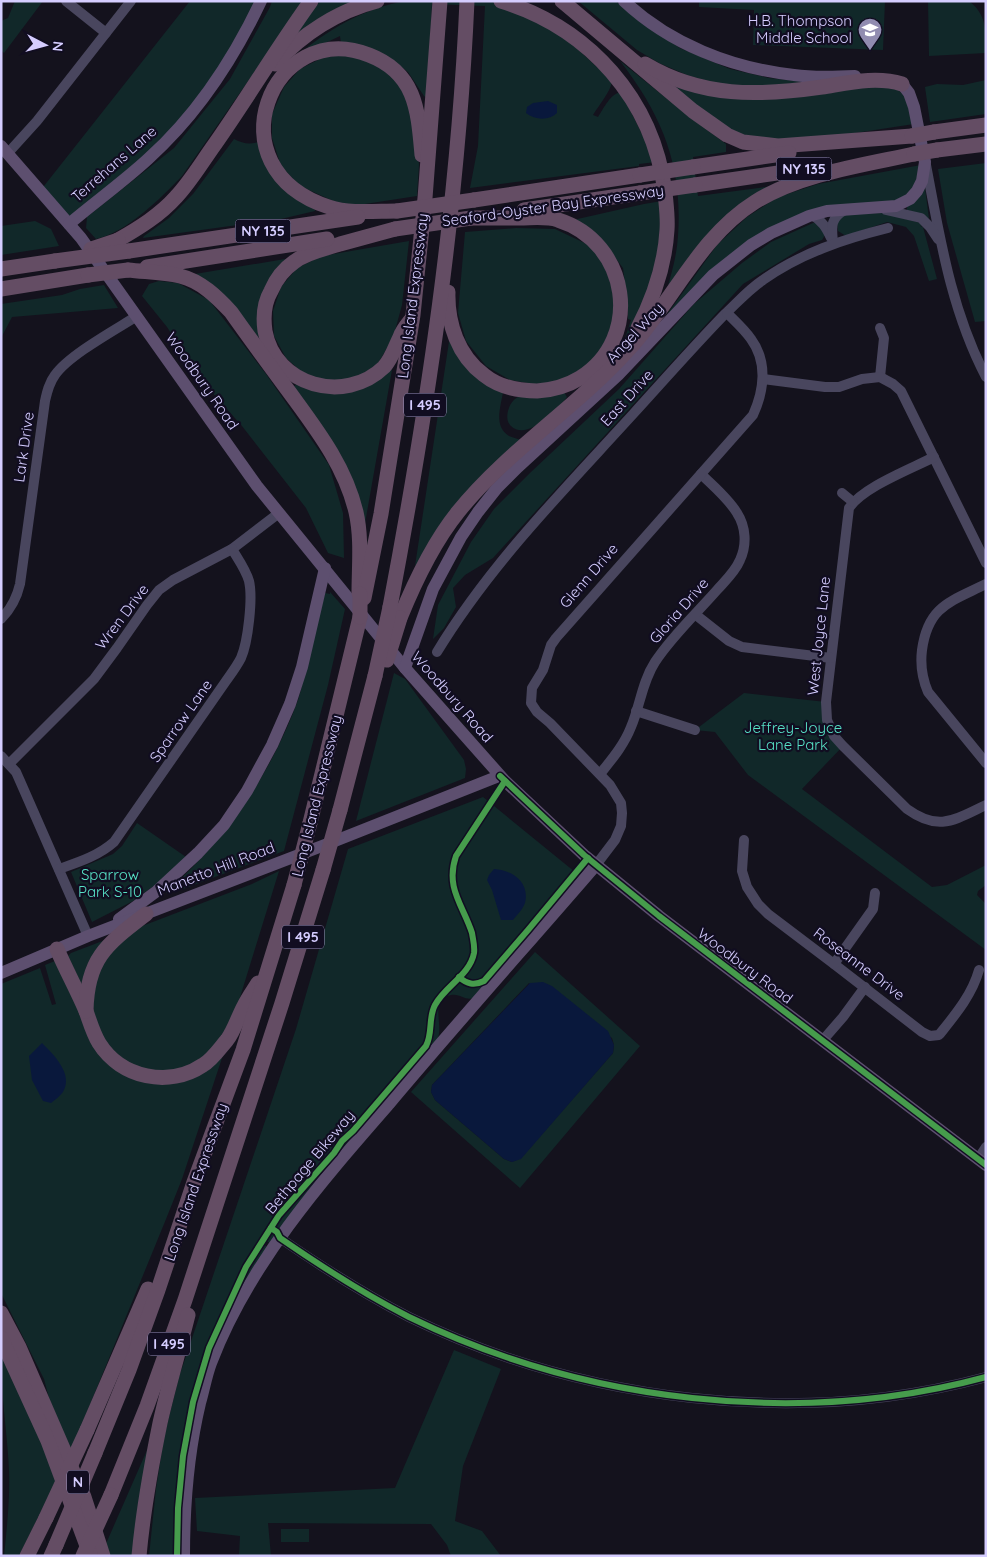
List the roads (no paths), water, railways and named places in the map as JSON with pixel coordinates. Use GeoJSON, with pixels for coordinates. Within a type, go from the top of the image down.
{"type":"FeatureCollection","features":[{"type":"Feature","properties":{"kind":"highway"},"geometry":{"type":"LineString","coordinates":[[245,102],[284,38],[311,1]]}},
{"type":"Feature","properties":{"kind":"highway"},"geometry":{"type":"LineString","coordinates":[[1,268],[52,259],[85,250],[118,240],[140,228],[161,212],[176,197],[245,102],[277,62],[302,39],[321,25],[346,12],[377,1]]}},
{"type":"Feature","properties":{"kind":"highway","name":"Long Island Expressway"},"geometry":{"type":"LineString","coordinates":[[53,1550],[96,1453],[129,1370],[194,1182],[243,1050],[271,963],[310,823],[353,650],[368,579],[384,496],[413,315],[425,198],[440,1]]}},
{"type":"Feature","properties":{"kind":"highway","name":"Long Island Expressway"},"geometry":{"type":"LineString","coordinates":[[83,1556],[147,1406],[185,1300],[285,995],[323,870],[375,683],[406,518],[433,352],[458,134],[467,1]]}},
{"type":"Feature","properties":{"kind":"highway"},"geometry":{"type":"LineString","coordinates":[[501,1],[541,17],[566,31],[588,48],[608,67],[627,90],[642,117],[655,147],[662,174],[666,203],[667,229],[663,258],[657,285],[647,311],[624,351],[607,371]]}},
{"type":"Feature","properties":{"kind":"highway"},"geometry":{"type":"LineString","coordinates":[[562,1],[693,111],[727,135],[743,142],[778,146],[912,136]]}},
{"type":"Feature","properties":{"kind":"highway"},"geometry":{"type":"LineString","coordinates":[[577,14],[653,68],[691,84],[714,90],[761,94],[785,93],[859,82],[889,80],[902,84]]}},
{"type":"Feature","properties":{"kind":"highway"},"geometry":{"type":"LineString","coordinates":[[397,211],[345,210],[330,207],[303,196],[279,176],[269,158],[262,135],[264,114],[270,93],[281,76],[298,62],[316,52],[344,49],[360,51],[380,59],[397,72],[410,90],[418,110],[425,198]]}},
{"type":"Feature","properties":{"kind":"highway","name":"Seaford-Oyster Bay Expressway"},"geometry":{"type":"LineString","coordinates":[[52,259],[129,251],[986,125]]}},
{"type":"Feature","properties":{"kind":"highway","name":"Seaford-Oyster Bay Expressway"},"geometry":{"type":"LineString","coordinates":[[1,288],[695,185],[920,158],[937,150],[986,144]]}},
{"type":"Feature","properties":{"kind":"highway"},"geometry":{"type":"LineString","coordinates":[[375,683],[414,585],[458,512],[479,488],[628,350],[649,326],[705,248],[722,229],[754,202],[786,186],[809,178],[920,158]]}},
{"type":"Feature","properties":{"kind":"highway"},"geometry":{"type":"LineString","coordinates":[[451,201],[448,305],[452,329],[461,350],[474,368],[490,380],[507,387],[525,391],[548,390],[570,384],[590,372],[606,354],[618,331],[622,308],[620,286],[611,263],[597,242],[578,227],[556,219],[471,218]]}},
{"type":"Feature","properties":{"kind":"highway"},"geometry":{"type":"LineString","coordinates":[[395,229],[312,252],[294,261],[277,278],[266,299],[263,320],[267,342],[277,360],[293,375],[312,384],[345,386],[367,379],[385,366],[413,315]]}},
{"type":"Feature","properties":{"kind":"highway"},"geometry":{"type":"LineString","coordinates":[[128,270],[180,276],[199,284],[216,296],[231,312],[320,434],[334,456],[348,485],[356,513],[360,616]]}},
{"type":"Feature","properties":{"kind":"highway"},"geometry":{"type":"LineString","coordinates":[[86,1012],[89,978],[95,964],[114,938],[146,914]]}},
{"type":"Feature","properties":{"kind":"highway"},"geometry":{"type":"LineString","coordinates":[[56,949],[86,1012],[90,1026],[100,1044],[120,1064],[148,1076],[164,1079],[180,1076],[204,1065],[228,1038],[244,1006],[271,963]]}},
{"type":"Feature","properties":{"kind":"highway"},"geometry":{"type":"LineString","coordinates":[[27,1556],[87,1430],[194,1182]]}},
{"type":"Feature","properties":{"kind":"highway"},"geometry":{"type":"LineString","coordinates":[[139,1556],[147,1492],[161,1421],[220,1191]]}},
{"type":"Feature","properties":{"kind":"highway","name":"N"},"geometry":{"type":"LineString","coordinates":[[1,1313],[19,1347],[84,1497],[103,1556]]}},
{"type":"Feature","properties":{"kind":"highway","name":"N"},"geometry":{"type":"LineString","coordinates":[[1,1338],[48,1441],[91,1556]]}},
{"type":"Feature","properties":{"kind":"main road","name":"Terrehans Lane"},"geometry":{"type":"LineString","coordinates":[[68,224],[148,159],[180,127],[216,82],[238,46],[261,1]]}},
{"type":"Feature","properties":{"kind":"main road"},"geometry":{"type":"LineString","coordinates":[[624,1],[649,22],[672,37],[707,54],[740,66],[796,76],[872,76],[890,78],[902,84]]}},
{"type":"Feature","properties":{"kind":"main road","name":"Angel Way"},"geometry":{"type":"LineString","coordinates":[[405,668],[432,589],[446,562],[478,512],[497,488],[618,375],[713,275],[764,237],[789,224],[827,211],[896,206],[910,199],[917,191],[922,181],[914,107],[909,93],[902,84]]}},
{"type":"Feature","properties":{"kind":"main road","name":"Woodbury Road"},"geometry":{"type":"LineString","coordinates":[[4,149],[80,238],[257,486],[405,668],[499,776],[596,865],[659,916],[982,1162]]}},
{"type":"Feature","properties":{"kind":"main road"},"geometry":{"type":"LineString","coordinates":[[106,929],[157,891],[198,854],[224,825],[248,791],[272,745],[290,704],[302,667],[325,568]]}},
{"type":"Feature","properties":{"kind":"main road","name":"Manetto Hill Road"},"geometry":{"type":"LineString","coordinates":[[1,973],[88,936],[499,776]]}},
{"type":"Feature","properties":{"kind":"main road"},"geometry":{"type":"LineString","coordinates":[[184,1556],[188,1467],[195,1427],[209,1372],[229,1322],[245,1290],[307,1201],[337,1164],[437,1046],[596,865]]}},
{"type":"Feature","properties":{"kind":"street"},"geometry":{"type":"LineString","coordinates":[[66,1],[106,33]]}},
{"type":"Feature","properties":{"kind":"street"},"geometry":{"type":"LineString","coordinates":[[4,149],[37,121],[131,1]]}},
{"type":"Feature","properties":{"kind":"street"},"geometry":{"type":"LineString","coordinates":[[920,158],[958,314],[986,377]]}},
{"type":"Feature","properties":{"kind":"street"},"geometry":{"type":"LineString","coordinates":[[864,208],[895,211],[921,218],[930,227],[941,244]]}},
{"type":"Feature","properties":{"kind":"street"},"geometry":{"type":"LineString","coordinates":[[833,244],[833,222],[836,215],[847,209]]}},
{"type":"Feature","properties":{"kind":"street"},"geometry":{"type":"LineString","coordinates":[[812,215],[825,226],[833,244]]}},
{"type":"Feature","properties":{"kind":"street","name":"East Drive"},"geometry":{"type":"LineString","coordinates":[[437,652],[456,620],[508,554],[697,342],[742,296],[763,280],[796,260],[833,244],[888,228]]}},
{"type":"Feature","properties":{"kind":"street","name":"Glenn Drive"},"geometry":{"type":"LineString","coordinates":[[596,865],[615,840],[621,826],[621,803],[600,774],[530,703],[532,688],[543,670],[551,645],[556,638],[752,415],[762,386],[763,371],[761,359],[751,339],[726,313]]}},
{"type":"Feature","properties":{"kind":"street","name":"Lark Drive"},"geometry":{"type":"LineString","coordinates":[[1,619],[16,598],[20,584],[45,401],[49,386],[55,375],[69,361],[136,316]]}},
{"type":"Feature","properties":{"kind":"street"},"geometry":{"type":"LineString","coordinates":[[880,328],[884,338],[880,377]]}},
{"type":"Feature","properties":{"kind":"street"},"geometry":{"type":"LineString","coordinates":[[763,379],[839,387],[862,379],[880,377],[893,384],[901,391],[986,563]]}},
{"type":"Feature","properties":{"kind":"street"},"geometry":{"type":"LineString","coordinates":[[842,493],[853,502],[878,485],[934,457]]}},
{"type":"Feature","properties":{"kind":"street","name":"Gloria Drive"},"geometry":{"type":"LineString","coordinates":[[600,774],[616,755],[632,726],[646,680],[654,663],[736,569],[743,552],[745,541],[744,528],[738,514],[728,500],[701,474]]}},
{"type":"Feature","properties":{"kind":"street","name":"West Joyce Lane"},"geometry":{"type":"LineString","coordinates":[[853,502],[849,508],[846,527],[831,658],[826,712],[831,730],[843,746],[907,810],[918,817],[928,821],[942,822],[959,818],[986,804]]}},
{"type":"Feature","properties":{"kind":"street","name":"Wren Drive"},"geometry":{"type":"LineString","coordinates":[[9,764],[94,679],[159,590],[173,580],[232,549],[280,513]]}},
{"type":"Feature","properties":{"kind":"street","name":"Sparrow Lane"},"geometry":{"type":"LineString","coordinates":[[59,869],[88,859],[105,850],[114,842],[241,658],[248,620],[249,580],[232,549]]}},
{"type":"Feature","properties":{"kind":"street"},"geometry":{"type":"LineString","coordinates":[[986,584],[951,601],[935,614],[924,636],[921,660],[923,681],[928,692],[986,763]]}},
{"type":"Feature","properties":{"kind":"street"},"geometry":{"type":"LineString","coordinates":[[696,614],[729,641],[742,648],[831,658]]}},
{"type":"Feature","properties":{"kind":"street"},"geometry":{"type":"LineString","coordinates":[[636,711],[695,730]]}},
{"type":"Feature","properties":{"kind":"street"},"geometry":{"type":"LineString","coordinates":[[1,756],[9,764],[20,781],[88,936]]}},
{"type":"Feature","properties":{"kind":"street","name":"Roseanne Drive"},"geometry":{"type":"LineString","coordinates":[[744,840],[742,870],[746,887],[768,914],[922,1032],[930,1036],[939,1035],[968,997],[976,982],[979,970]]}},
{"type":"Feature","properties":{"kind":"street"},"geometry":{"type":"LineString","coordinates":[[834,964],[873,909],[876,892]]}},
{"type":"Feature","properties":{"kind":"street"},"geometry":{"type":"LineString","coordinates":[[823,1040],[865,987]]}},
{"type":"Feature","properties":{"kind":"street"},"geometry":{"type":"LineString","coordinates":[[982,1162],[986,1148]]}},
{"type":"Feature","properties":{"kind":"street"},"geometry":{"type":"LineString","coordinates":[[280,1238],[334,1275],[427,1325],[509,1358],[616,1386],[667,1395],[718,1400],[804,1402],[900,1394],[986,1377]]}},
{"type":"Feature","properties":{"kind":"water"},"geometry":{"type":"Polygon","coordinates":[[[548,101],[557,105],[557,113],[554,116],[542,119],[526,113],[527,107],[533,103],[548,101]]]}},
{"type":"Feature","properties":{"kind":"water"},"geometry":{"type":"Polygon","coordinates":[[[494,869],[513,875],[525,889],[525,903],[513,920],[501,920],[487,880],[494,869]]]}},
{"type":"Feature","properties":{"kind":"water"},"geometry":{"type":"Polygon","coordinates":[[[543,982],[552,986],[608,1031],[614,1045],[613,1053],[521,1159],[512,1162],[504,1159],[435,1100],[431,1092],[432,1085],[530,983],[543,982]]]}},
{"type":"Feature","properties":{"kind":"water"},"geometry":{"type":"Polygon","coordinates":[[[42,1043],[61,1065],[66,1078],[63,1092],[51,1103],[43,1101],[32,1080],[29,1056],[42,1043]]]}},
{"type":"Feature","properties":{"kind":"place","name":"H.B. Thompson Middle School"},"geometry":{"type":"Point","coordinates":[870,51]}},
{"type":"Feature","properties":{"kind":"park label","name":"Jeffrey-Joyce Lane Park"},"geometry":{"type":"Point","coordinates":[793,736]}},
{"type":"Feature","properties":{"kind":"park label","name":"Sparrow Park S-10"},"geometry":{"type":"Point","coordinates":[110,884]}}]}
